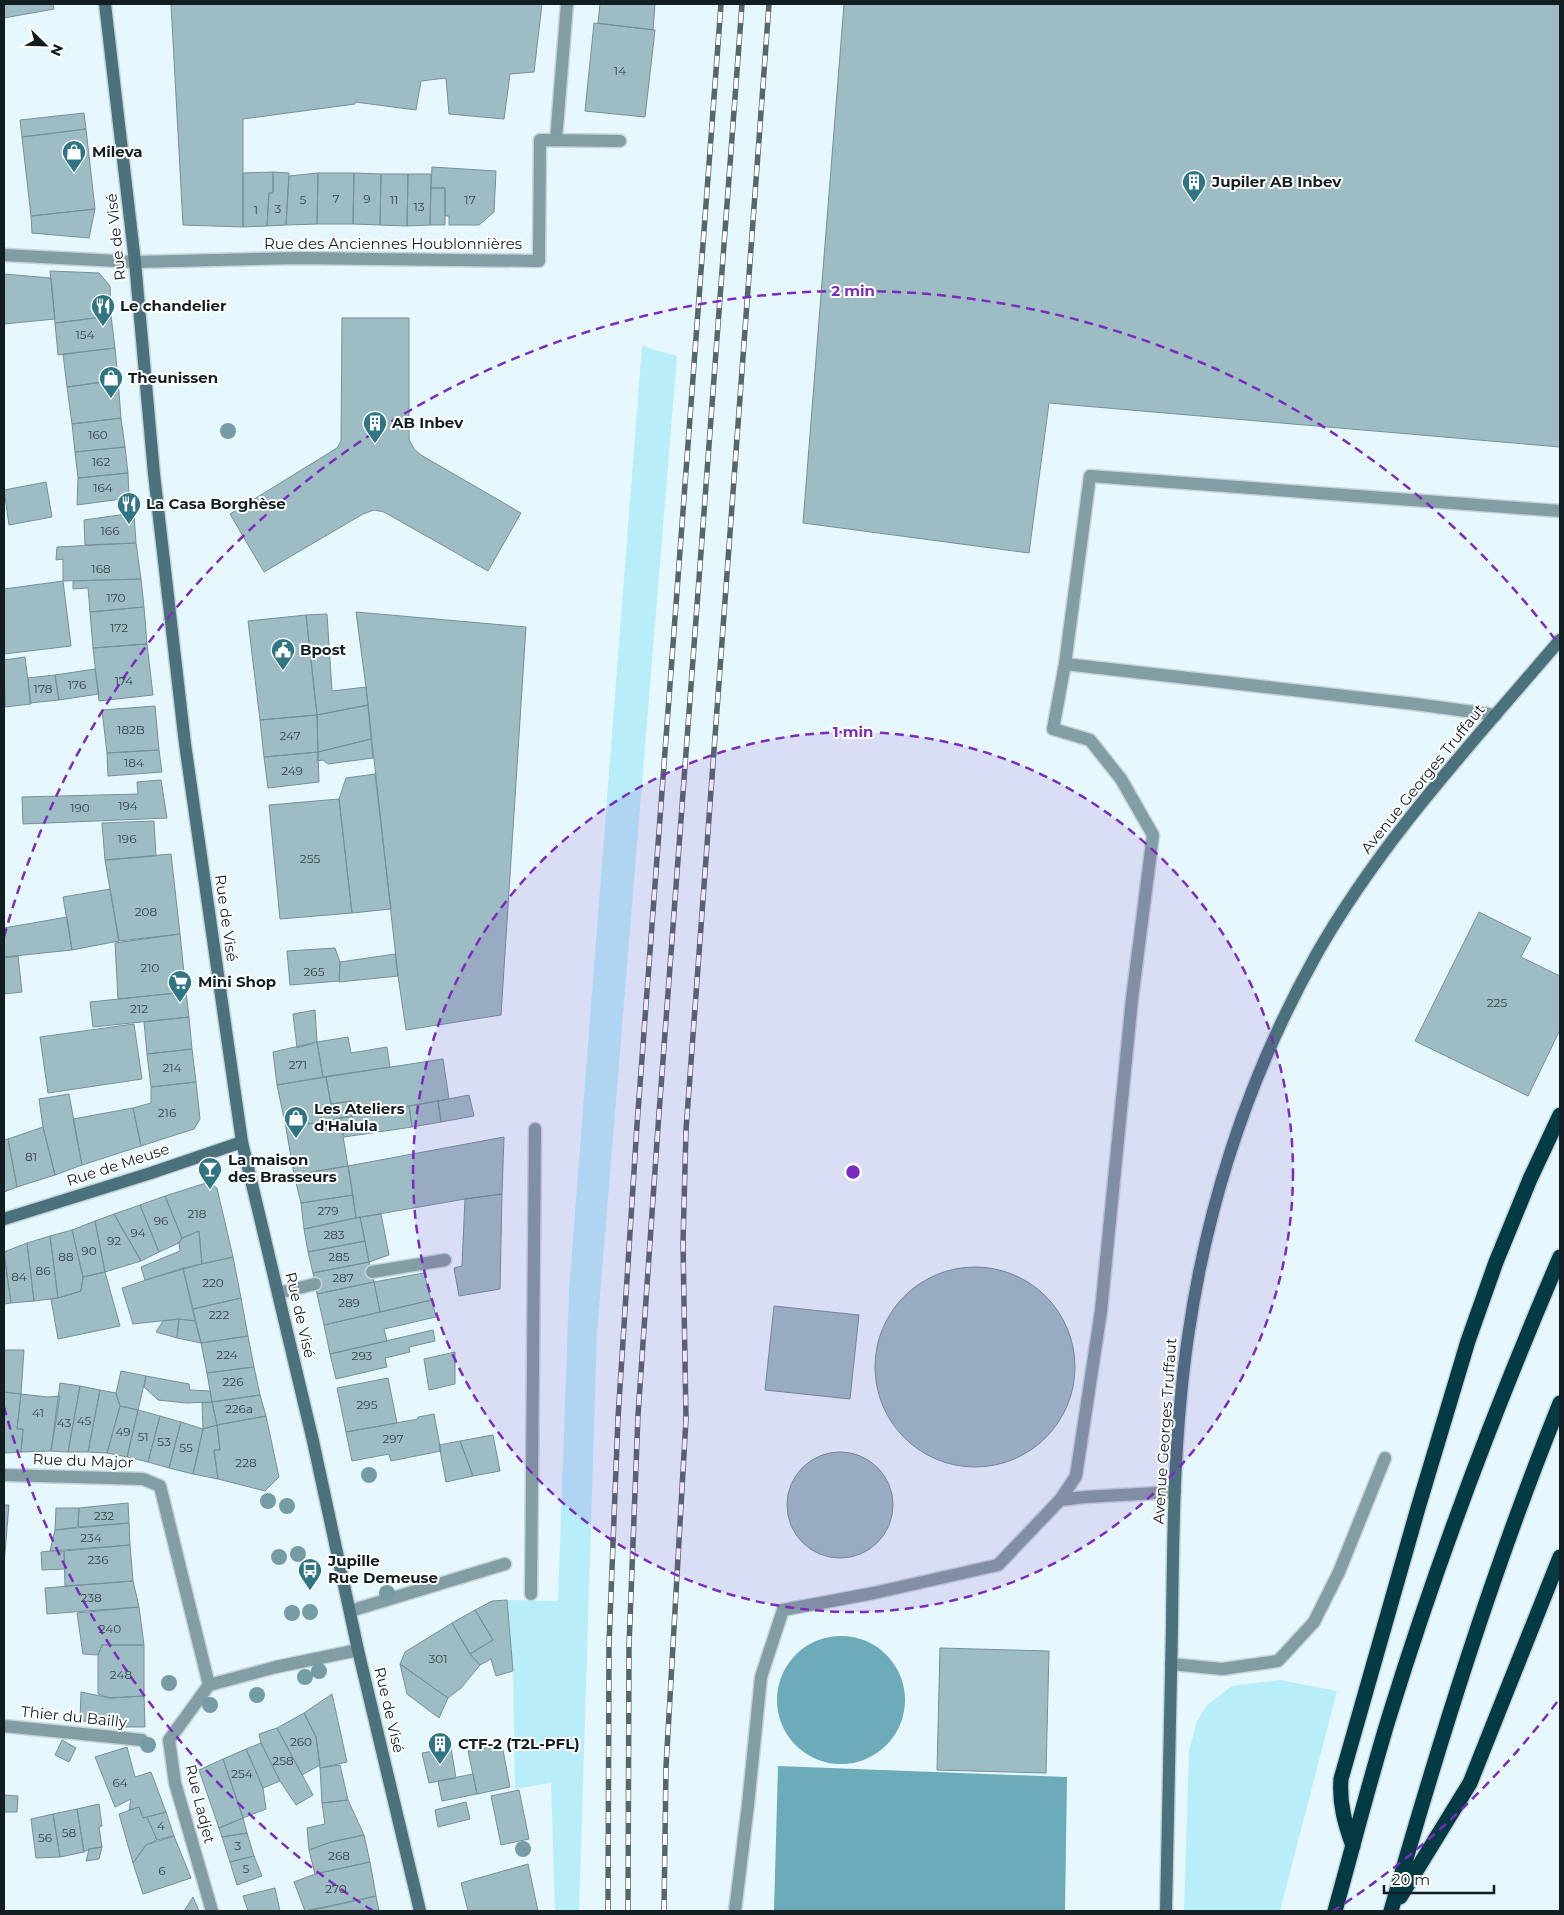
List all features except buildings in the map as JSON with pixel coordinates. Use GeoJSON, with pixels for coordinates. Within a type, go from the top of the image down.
{"type":"FeatureCollection","features":[{"type":"Feature","properties":{"kind":"highway"},"geometry":{"type":"LineString","coordinates":[[1353,1846],[1344,1821],[1340,1795],[1341,1779],[1468,1341],[1496,1262],[1530,1179],[1560,1115]]}},
{"type":"Feature","properties":{"kind":"highway"},"geometry":{"type":"LineString","coordinates":[[1335,1911],[1390,1714],[1437,1574],[1478,1459],[1524,1340],[1560,1257]]}},
{"type":"Feature","properties":{"kind":"highway"},"geometry":{"type":"LineString","coordinates":[[1391,1911],[1436,1753],[1488,1596],[1530,1477],[1560,1404]]}},
{"type":"Feature","properties":{"kind":"highway"},"geometry":{"type":"LineString","coordinates":[[1391,1911],[1470,1784],[1560,1557]]}},
{"type":"Feature","properties":{"kind":"main road","name":"Rue de Visé"},"geometry":{"type":"LineString","coordinates":[[105,4],[135,262],[154,474],[185,744],[242,1142],[313,1441],[358,1650],[420,1911]]}},
{"type":"Feature","properties":{"kind":"main road","name":"Avenue Georges Truffaut"},"geometry":{"type":"LineString","coordinates":[[1166,1911],[1175,1492],[1180,1416],[1188,1337],[1202,1260],[1214,1207],[1236,1133],[1286,1015],[1315,958],[1344,910],[1405,822],[1560,640]]}},
{"type":"Feature","properties":{"kind":"main road","name":"Rue de Meuse"},"geometry":{"type":"LineString","coordinates":[[4,1219],[151,1174],[242,1142]]}},
{"type":"Feature","properties":{"kind":"street"},"geometry":{"type":"LineString","coordinates":[[556,140],[567,4]]}},
{"type":"Feature","properties":{"kind":"street","name":"Rue des Anciennes Houblonnières"},"geometry":{"type":"LineString","coordinates":[[135,262],[299,258],[539,261],[540,140],[620,140]]}},
{"type":"Feature","properties":{"kind":"street"},"geometry":{"type":"LineString","coordinates":[[4,255],[135,262]]}},
{"type":"Feature","properties":{"kind":"street"},"geometry":{"type":"LineString","coordinates":[[735,1911],[748,1805],[760,1677],[783,1610],[874,1593],[998,1565],[1060,1500],[1076,1476],[1101,1311],[1132,999],[1153,835],[1121,779],[1090,740],[1053,728],[1065,664],[1090,476],[1560,511]]}},
{"type":"Feature","properties":{"kind":"street"},"geometry":{"type":"LineString","coordinates":[[1065,664],[1415,704],[1496,716]]}},
{"type":"Feature","properties":{"kind":"street"},"geometry":{"type":"LineString","coordinates":[[531,1594],[535,1129]]}},
{"type":"Feature","properties":{"kind":"street"},"geometry":{"type":"LineString","coordinates":[[372,1272],[445,1260]]}},
{"type":"Feature","properties":{"kind":"street"},"geometry":{"type":"LineString","coordinates":[[278,1293],[315,1284]]}},
{"type":"Feature","properties":{"kind":"street"},"geometry":{"type":"LineString","coordinates":[[1171,1664],[1222,1670],[1278,1661],[1314,1622],[1339,1572],[1385,1458]]}},
{"type":"Feature","properties":{"kind":"street","name":"Rue du Major"},"geometry":{"type":"LineString","coordinates":[[4,1475],[143,1479],[160,1486],[209,1685]]}},
{"type":"Feature","properties":{"kind":"street"},"geometry":{"type":"LineString","coordinates":[[1060,1500],[1175,1492]]}},
{"type":"Feature","properties":{"kind":"street"},"geometry":{"type":"LineString","coordinates":[[350,1611],[505,1564]]}},
{"type":"Feature","properties":{"kind":"street"},"geometry":{"type":"LineString","coordinates":[[209,1685],[276,1667],[358,1650]]}},
{"type":"Feature","properties":{"kind":"street","name":"Rue Ladjet"},"geometry":{"type":"LineString","coordinates":[[209,1685],[170,1740],[175,1783],[212,1911]]}},
{"type":"Feature","properties":{"kind":"street","name":"Thier du Bailly"},"geometry":{"type":"LineString","coordinates":[[4,1726],[142,1740]]}},
{"type":"Feature","properties":{"kind":"shaded area"},"geometry":{"type":"Polygon","coordinates":[[[642,346],[677,356],[597,1333],[579,1911],[555,1911],[551,1783],[515,1789],[513,1671],[507,1600],[558,1601],[569,1291],[642,346]]]}},
{"type":"Feature","properties":{"kind":"shaded area"},"geometry":{"type":"Polygon","coordinates":[[[841,1636],[854,1637],[866,1641],[886,1655],[900,1675],[904,1687],[904,1713],[900,1725],[886,1745],[866,1759],[854,1763],[841,1764],[828,1763],[816,1759],[796,1745],[782,1725],[778,1713],[777,1700],[778,1687],[782,1675],[796,1655],[816,1641],[828,1637],[841,1636]]]}},
{"type":"Feature","properties":{"kind":"shaded area"},"geometry":{"type":"Polygon","coordinates":[[[1280,1680],[1337,1691],[1280,1911],[1184,1911],[1189,1751],[1197,1721],[1207,1705],[1232,1686],[1280,1680]]]}},
{"type":"Feature","properties":{"kind":"shaded area"},"geometry":{"type":"Polygon","coordinates":[[[778,1766],[1067,1777],[1065,1911],[774,1911],[778,1766]]]}},
{"type":"Feature","properties":{"kind":"railway"},"geometry":{"type":"LineString","coordinates":[[608,1911],[609,1644],[618,1418],[637,1125],[721,4]]}},
{"type":"Feature","properties":{"kind":"railway"},"geometry":{"type":"LineString","coordinates":[[628,1911],[629,1646],[638,1415],[742,4]]}},
{"type":"Feature","properties":{"kind":"railway"},"geometry":{"type":"LineString","coordinates":[[664,1911],[666,1767],[686,1419],[683,1243],[686,1130],[769,4]]}},
{"type":"Feature","properties":{"kind":"place","name":"Mileva"},"geometry":{"type":"Point","coordinates":[74,173]}},
{"type":"Feature","properties":{"kind":"place","name":"Jupiler AB Inbev"},"geometry":{"type":"Point","coordinates":[1194,203]}},
{"type":"Feature","properties":{"kind":"place","name":"Le chandelier"},"geometry":{"type":"Point","coordinates":[103,327]}},
{"type":"Feature","properties":{"kind":"place","name":"Theunissen"},"geometry":{"type":"Point","coordinates":[111,399]}},
{"type":"Feature","properties":{"kind":"place","name":"AB Inbev"},"geometry":{"type":"Point","coordinates":[375,444]}},
{"type":"Feature","properties":{"kind":"place","name":"La Casa Borghèse"},"geometry":{"type":"Point","coordinates":[129,525]}},
{"type":"Feature","properties":{"kind":"place","name":"Bpost"},"geometry":{"type":"Point","coordinates":[283,671]}},
{"type":"Feature","properties":{"kind":"place","name":"Mini Shop"},"geometry":{"type":"Point","coordinates":[180,1003]}},
{"type":"Feature","properties":{"kind":"place","name":"Les Ateliers d'Halula"},"geometry":{"type":"Point","coordinates":[296,1139]}},
{"type":"Feature","properties":{"kind":"place","name":"La maison des Brasseurs"},"geometry":{"type":"Point","coordinates":[210,1190]}},
{"type":"Feature","properties":{"kind":"place","name":"Jupille Rue Demeuse"},"geometry":{"type":"Point","coordinates":[310,1591]}},
{"type":"Feature","properties":{"kind":"place","name":"CTF-2 (T2L-PFL)"},"geometry":{"type":"Point","coordinates":[440,1765]}}]}
